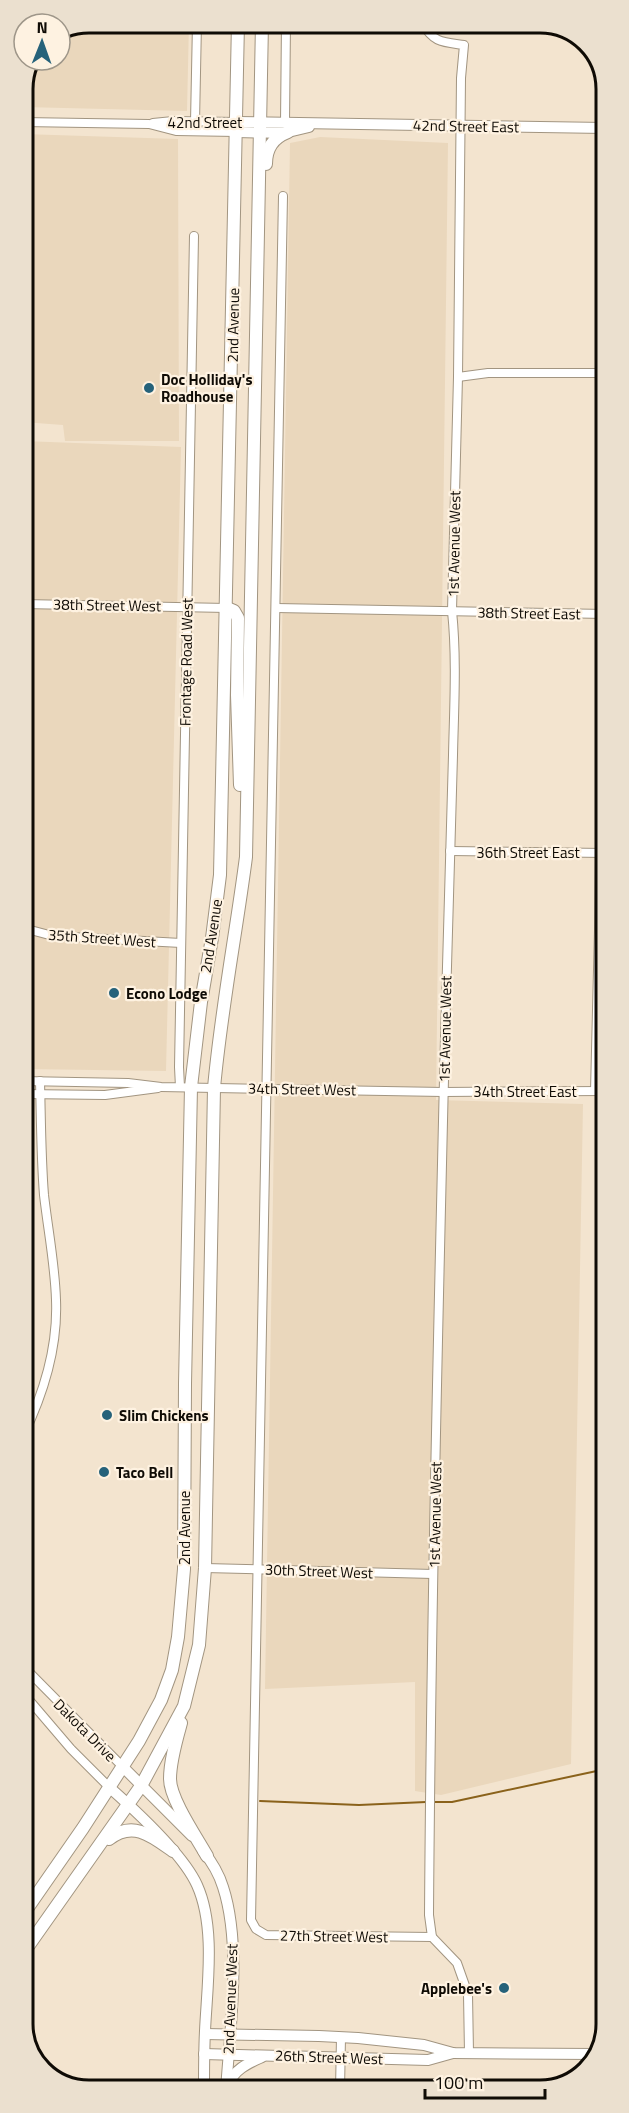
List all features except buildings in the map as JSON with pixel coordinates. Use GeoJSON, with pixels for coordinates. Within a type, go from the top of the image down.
{"type":"FeatureCollection","features":[{"type":"Feature","properties":{"kind":"highway","name":"2nd Avenue"},"geometry":{"type":"LineString","coordinates":[[33,1900],[139,1741],[172,1670],[178,1637],[184,1569],[186,1087],[212,938],[220,875],[238,33]]}},
{"type":"Feature","properties":{"kind":"highway","name":"2nd Avenue"},"geometry":{"type":"LineString","coordinates":[[33,1940],[141,1786],[184,1706],[199,1644],[205,1569],[214,1088],[218,1035],[246,857],[262,33]]}},
{"type":"Feature","properties":{"kind":"highway"},"geometry":{"type":"LineString","coordinates":[[256,303],[264,254],[266,156],[272,142],[287,128]]}},
{"type":"Feature","properties":{"kind":"highway"},"geometry":{"type":"LineString","coordinates":[[227,608],[234,611],[238,618],[237,695],[241,897]]}},
{"type":"Feature","properties":{"kind":"highway"},"geometry":{"type":"LineString","coordinates":[[184,1706],[172,1762],[171,1785],[175,1797],[207,1856]]}},
{"type":"Feature","properties":{"kind":"highway"},"geometry":{"type":"LineString","coordinates":[[90,1860],[119,1831],[130,1830],[154,1837],[173,1851]]}},
{"type":"Feature","properties":{"kind":"main road","name":"42nd Street East"},"geometry":{"type":"LineString","coordinates":[[237,127],[287,128],[327,124],[596,128]]}},
{"type":"Feature","properties":{"kind":"main road","name":"2nd Avenue West"},"geometry":{"type":"LineString","coordinates":[[122,1767],[194,1838],[217,1872],[223,1887],[230,1921],[233,1976],[227,2080]]}},
{"type":"Feature","properties":{"kind":"main road","name":"2nd Avenue West"},"geometry":{"type":"LineString","coordinates":[[109,1787],[129,1804],[173,1851],[196,1883],[207,1930],[208,1974],[204,2080]]}},
{"type":"Feature","properties":{"kind":"main road","name":"26th Street West"},"geometry":{"type":"LineString","coordinates":[[205,2034],[342,2037],[424,2045],[453,2053],[587,2054]]}},
{"type":"Feature","properties":{"kind":"main road","name":"26th Street West"},"geometry":{"type":"LineString","coordinates":[[204,2054],[428,2060],[453,2053]]}},
{"type":"Feature","properties":{"kind":"main road"},"geometry":{"type":"LineString","coordinates":[[230,2080],[243,2066],[266,2055]]}},
{"type":"Feature","properties":{"kind":"street"},"geometry":{"type":"LineString","coordinates":[[195,122],[197,33]]}},
{"type":"Feature","properties":{"kind":"street"},"geometry":{"type":"LineString","coordinates":[[286,33],[287,128]]}},
{"type":"Feature","properties":{"kind":"street","name":"1st Avenue West"},"geometry":{"type":"LineString","coordinates":[[428,33],[441,42],[464,45],[461,78],[458,377],[452,611],[455,638],[430,1683],[429,1904],[432,1936]]}},
{"type":"Feature","properties":{"kind":"street"},"geometry":{"type":"LineString","coordinates":[[33,122],[150,124],[176,131],[237,127]]}},
{"type":"Feature","properties":{"kind":"street","name":"42nd Street"},"geometry":{"type":"LineString","coordinates":[[150,124],[195,122],[237,127]]}},
{"type":"Feature","properties":{"kind":"street","name":"27th Street West"},"geometry":{"type":"LineString","coordinates":[[283,196],[251,1920],[256,1929],[266,1935],[432,1936]]}},
{"type":"Feature","properties":{"kind":"street","name":"Frontage Road West"},"geometry":{"type":"LineString","coordinates":[[186,1087],[181,943],[194,236]]}},
{"type":"Feature","properties":{"kind":"street"},"geometry":{"type":"LineString","coordinates":[[458,377],[488,373],[596,373]]}},
{"type":"Feature","properties":{"kind":"street","name":"38th Street West"},"geometry":{"type":"LineString","coordinates":[[33,604],[227,608]]}},
{"type":"Feature","properties":{"kind":"street"},"geometry":{"type":"LineString","coordinates":[[276,608],[452,611]]}},
{"type":"Feature","properties":{"kind":"street","name":"38th Street East"},"geometry":{"type":"LineString","coordinates":[[452,611],[596,614]]}},
{"type":"Feature","properties":{"kind":"street","name":"36th Street East"},"geometry":{"type":"LineString","coordinates":[[450,851],[596,853]]}},
{"type":"Feature","properties":{"kind":"street","name":"35th Street West"},"geometry":{"type":"LineString","coordinates":[[33,931],[53,936],[181,943]]}},
{"type":"Feature","properties":{"kind":"street"},"geometry":{"type":"LineString","coordinates":[[594,1091],[596,1038]]}},
{"type":"Feature","properties":{"kind":"street","name":"34th Street West"},"geometry":{"type":"LineString","coordinates":[[33,1081],[128,1083],[161,1087],[443,1092]]}},
{"type":"Feature","properties":{"kind":"street"},"geometry":{"type":"LineString","coordinates":[[33,1411],[48,1374],[56,1322],[55,1284],[43,1179],[40,1081]]}},
{"type":"Feature","properties":{"kind":"street","name":"34th Street West"},"geometry":{"type":"LineString","coordinates":[[33,1095],[114,1095],[161,1087]]}},
{"type":"Feature","properties":{"kind":"street","name":"34th Street East"},"geometry":{"type":"LineString","coordinates":[[443,1092],[594,1091]]}},
{"type":"Feature","properties":{"kind":"street","name":"30th Street West"},"geometry":{"type":"LineString","coordinates":[[205,1569],[433,1574]]}},
{"type":"Feature","properties":{"kind":"street","name":"Dakota Drive"},"geometry":{"type":"LineString","coordinates":[[33,1676],[122,1767]]}},
{"type":"Feature","properties":{"kind":"street","name":"Dakota Drive"},"geometry":{"type":"LineString","coordinates":[[33,1705],[71,1749],[109,1787]]}},
{"type":"Feature","properties":{"kind":"street"},"geometry":{"type":"LineString","coordinates":[[432,1936],[457,1963],[463,1978],[468,1994],[469,2053]]}},
{"type":"Feature","properties":{"kind":"street"},"geometry":{"type":"LineString","coordinates":[[340,2080],[342,2037]]}},
{"type":"Feature","properties":{"kind":"shaded area"},"geometry":{"type":"Polygon","coordinates":[[[189,33],[187,111],[33,107],[36,72],[72,72],[72,36],[78,34],[189,33]]]}},
{"type":"Feature","properties":{"kind":"shaded area"},"geometry":{"type":"Polygon","coordinates":[[[33,134],[178,139],[179,441],[65,441],[63,425],[33,423],[33,134]]]}},
{"type":"Feature","properties":{"kind":"shaded area"},"geometry":{"type":"Polygon","coordinates":[[[320,137],[448,143],[436,1100],[583,1104],[571,1764],[441,1795],[415,1791],[415,1682],[265,1689],[290,143],[320,137]]]}},
{"type":"Feature","properties":{"kind":"shaded area"},"geometry":{"type":"Polygon","coordinates":[[[33,441],[181,447],[166,1071],[33,1069],[33,441]]]}},
{"type":"Feature","properties":{"kind":"waterway"},"geometry":{"type":"LineString","coordinates":[[433,1802],[452,1802],[596,1771]]}},
{"type":"Feature","properties":{"kind":"waterway"},"geometry":{"type":"LineString","coordinates":[[260,1801],[359,1805],[426,1802]]}},
{"type":"Feature","properties":{"kind":"place","name":"Doc Holliday's Roadhouse"},"geometry":{"type":"Point","coordinates":[149,388]}},
{"type":"Feature","properties":{"kind":"place","name":"Econo Lodge"},"geometry":{"type":"Point","coordinates":[114,993]}},
{"type":"Feature","properties":{"kind":"place","name":"Slim Chickens"},"geometry":{"type":"Point","coordinates":[107,1415]}},
{"type":"Feature","properties":{"kind":"place","name":"Taco Bell"},"geometry":{"type":"Point","coordinates":[104,1472]}},
{"type":"Feature","properties":{"kind":"place","name":"Applebee's"},"geometry":{"type":"Point","coordinates":[504,1988]}}]}
